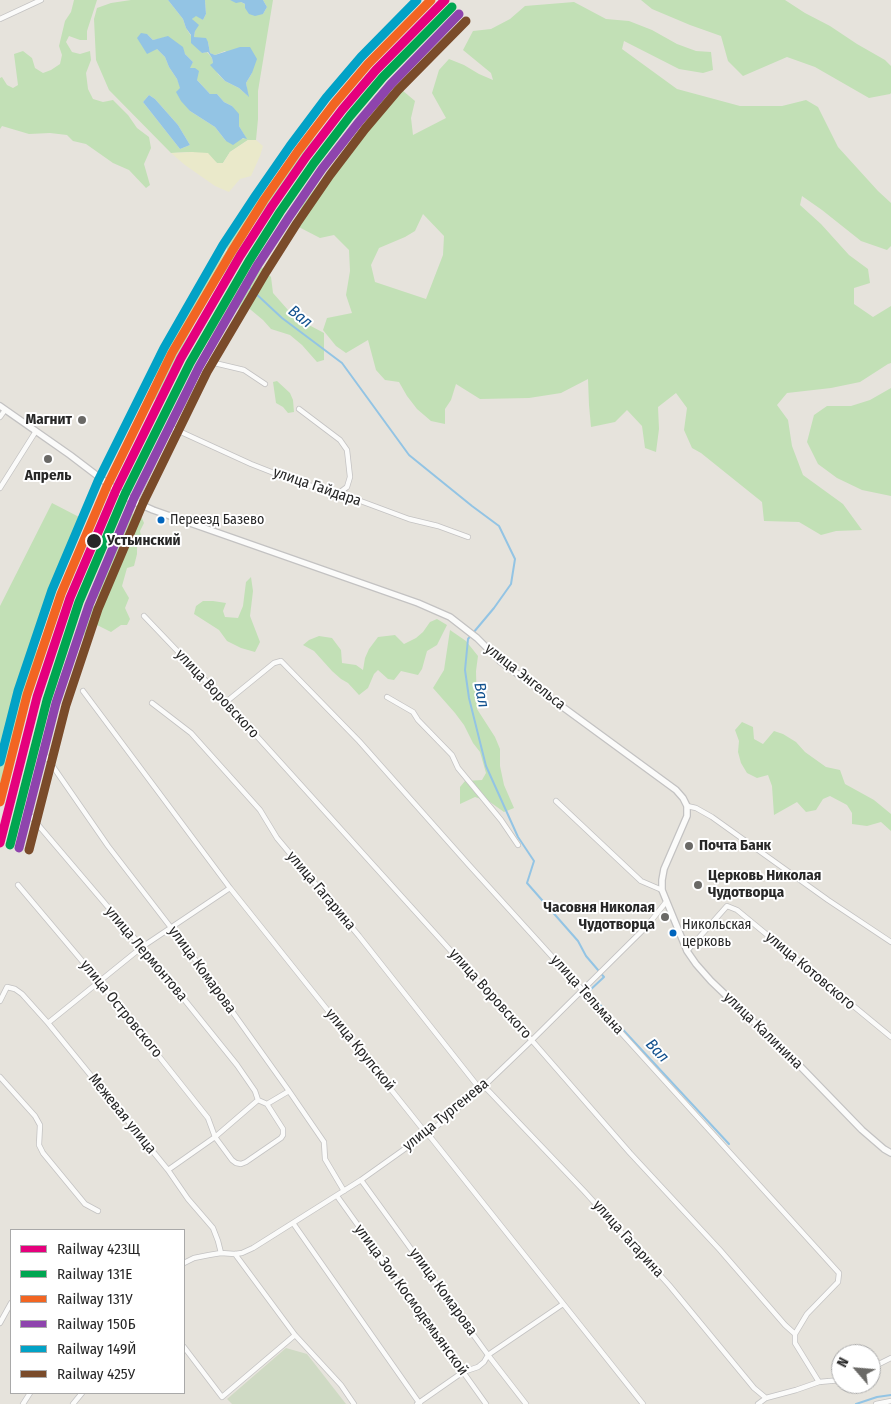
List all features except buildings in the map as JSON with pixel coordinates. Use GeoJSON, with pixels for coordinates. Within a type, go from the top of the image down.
{"type":"FeatureCollection","features":[{"type":"Feature","properties":{"kind":"street"},"geometry":{"type":"LineString","coordinates":[[0,19],[41,0]]}},
{"type":"Feature","properties":{"kind":"street"},"geometry":{"type":"LineString","coordinates":[[135,502],[170,427],[206,361],[244,370],[265,384]]}},
{"type":"Feature","properties":{"kind":"street"},"geometry":{"type":"LineString","coordinates":[[0,417],[3,408]]}},
{"type":"Feature","properties":{"kind":"street","name":"улица Энгельса"},"geometry":{"type":"LineString","coordinates":[[3,408],[135,502],[418,603],[450,617],[477,638],[500,661],[676,790],[687,806],[696,808],[712,817],[828,900],[891,942]]}},
{"type":"Feature","properties":{"kind":"street"},"geometry":{"type":"LineString","coordinates":[[299,409],[340,440],[348,450],[350,477],[347,487],[339,493]]}},
{"type":"Feature","properties":{"kind":"street","name":"улица Гайдара"},"geometry":{"type":"LineString","coordinates":[[170,427],[251,464],[302,484],[339,493],[409,519],[438,526],[468,537]]}},
{"type":"Feature","properties":{"kind":"street"},"geometry":{"type":"LineString","coordinates":[[0,488],[36,431]]}},
{"type":"Feature","properties":{"kind":"street","name":"улица Воровского"},"geometry":{"type":"LineString","coordinates":[[144,616],[226,702],[532,1040],[630,1153],[795,1334],[795,1344],[819,1382]]}},
{"type":"Feature","properties":{"kind":"street","name":"улица Тельмана"},"geometry":{"type":"LineString","coordinates":[[226,702],[274,663],[281,661],[359,741],[839,1273],[838,1282],[807,1314],[795,1334]]}},
{"type":"Feature","properties":{"kind":"street","name":"улица Крупской"},"geometry":{"type":"LineString","coordinates":[[82,691],[230,888],[643,1404]]}},
{"type":"Feature","properties":{"kind":"street"},"geometry":{"type":"LineString","coordinates":[[387,697],[413,712],[418,720],[452,755],[458,768],[501,820],[518,845]]}},
{"type":"Feature","properties":{"kind":"street","name":"улица Гагарина"},"geometry":{"type":"LineString","coordinates":[[152,703],[191,733],[260,810],[277,838],[482,1087],[587,1194],[669,1285],[754,1388],[766,1398]]}},
{"type":"Feature","properties":{"kind":"street","name":"улица Комарова"},"geometry":{"type":"LineString","coordinates":[[46,755],[108,846],[189,951],[289,1090],[324,1142],[325,1159],[344,1191]]}},
{"type":"Feature","properties":{"kind":"street"},"geometry":{"type":"LineString","coordinates":[[556,801],[640,881],[662,890]]}},
{"type":"Feature","properties":{"kind":"street","name":"улица Калинина"},"geometry":{"type":"LineString","coordinates":[[687,806],[687,816],[664,869],[662,880],[662,890],[666,902],[687,950],[711,981],[862,1130],[891,1153]]}},
{"type":"Feature","properties":{"kind":"street","name":"улица Лермонтова"},"geometry":{"type":"LineString","coordinates":[[28,813],[142,947],[237,1065],[255,1091],[258,1100]]}},
{"type":"Feature","properties":{"kind":"street","name":"улица Островского"},"geometry":{"type":"LineString","coordinates":[[18,885],[99,981],[208,1118],[215,1137],[232,1160],[241,1164],[246,1162],[283,1135],[283,1129],[267,1104]]}},
{"type":"Feature","properties":{"kind":"street"},"geometry":{"type":"LineString","coordinates":[[48,1023],[142,947],[230,888]]}},
{"type":"Feature","properties":{"kind":"street","name":"улица Тургенева"},"geometry":{"type":"LineString","coordinates":[[185,1262],[209,1254],[235,1254],[253,1248],[361,1180],[437,1126],[532,1040],[647,926],[666,902]]}},
{"type":"Feature","properties":{"kind":"street","name":"улица Котовского"},"geometry":{"type":"LineString","coordinates":[[687,950],[728,906],[736,910],[891,1037]]}},
{"type":"Feature","properties":{"kind":"street","name":"Межевая улица"},"geometry":{"type":"LineString","coordinates":[[0,1001],[7,987],[15,989],[22,994],[48,1023],[213,1228],[221,1253]]}},
{"type":"Feature","properties":{"kind":"street"},"geometry":{"type":"LineString","coordinates":[[0,1077],[35,1116],[40,1125],[39,1145],[43,1153],[85,1204],[98,1211]]}},
{"type":"Feature","properties":{"kind":"street"},"geometry":{"type":"LineString","coordinates":[[168,1170],[215,1137],[258,1100],[267,1104],[289,1090]]}},
{"type":"Feature","properties":{"kind":"street","name":"улица Комарова"},"geometry":{"type":"LineString","coordinates":[[361,1180],[488,1355],[526,1404]]}},
{"type":"Feature","properties":{"kind":"street","name":"улица Зои Космодемьянской"},"geometry":{"type":"LineString","coordinates":[[336,1196],[486,1404]]}},
{"type":"Feature","properties":{"kind":"street"},"geometry":{"type":"LineString","coordinates":[[293,1223],[418,1404],[463,1372],[478,1367],[488,1355],[563,1304]]}},
{"type":"Feature","properties":{"kind":"street"},"geometry":{"type":"LineString","coordinates":[[235,1254],[296,1335],[342,1385],[354,1404]]}},
{"type":"Feature","properties":{"kind":"street"},"geometry":{"type":"LineString","coordinates":[[0,1323],[10,1306]]}},
{"type":"Feature","properties":{"kind":"street"},"geometry":{"type":"LineString","coordinates":[[185,1348],[222,1397],[296,1335]]}},
{"type":"Feature","properties":{"kind":"street"},"geometry":{"type":"LineString","coordinates":[[758,1404],[766,1398],[819,1382],[831,1381]]}},
{"type":"Feature","properties":{"kind":"street"},"geometry":{"type":"LineString","coordinates":[[73,1404],[81,1394]]}},
{"type":"Feature","properties":{"kind":"street"},"geometry":{"type":"LineString","coordinates":[[876,1404],[891,1401]]}},
{"type":"Feature","properties":{"kind":"shaded area"},"geometry":{"type":"Polygon","coordinates":[[[74,0],[97,0],[87,31],[87,40],[80,40],[69,36],[66,42],[72,52],[80,54],[90,51],[91,60],[86,73],[88,89],[93,99],[103,102],[113,100],[128,115],[137,128],[149,137],[151,148],[144,164],[150,185],[146,188],[129,170],[113,163],[86,144],[73,141],[67,135],[50,133],[29,134],[2,126],[0,129],[0,78],[2,77],[7,85],[13,88],[18,85],[14,54],[23,51],[32,58],[35,68],[43,73],[60,64],[62,55],[59,46],[65,21],[71,12],[74,0]]]}},
{"type":"Feature","properties":{"kind":"shaded area"},"geometry":{"type":"Polygon","coordinates":[[[131,0],[168,0],[183,19],[186,28],[202,53],[207,52],[212,58],[218,74],[225,81],[239,88],[248,96],[246,83],[252,73],[225,51],[215,55],[210,53],[208,42],[194,37],[195,31],[192,19],[196,15],[203,20],[206,14],[205,0],[241,2],[263,14],[267,7],[263,0],[273,0],[258,91],[256,140],[248,140],[230,152],[223,163],[217,163],[192,152],[171,153],[109,90],[96,60],[94,19],[97,8],[111,3],[131,0]],[[147,34],[165,57],[177,79],[190,111],[215,127],[226,141],[246,138],[239,126],[232,106],[224,102],[217,94],[210,94],[197,80],[189,68],[193,62],[168,37],[153,40],[147,34]],[[149,95],[143,102],[180,149],[190,145],[178,125],[155,99],[149,95]]]}},
{"type":"Feature","properties":{"kind":"shaded area"},"geometry":{"type":"Polygon","coordinates":[[[641,0],[785,0],[885,60],[891,66],[891,93],[869,98],[815,67],[787,57],[743,76],[728,61],[721,36],[652,9],[641,0]]]}},
{"type":"Feature","properties":{"kind":"shaded area"},"geometry":{"type":"Polygon","coordinates":[[[574,2],[606,19],[629,21],[652,30],[677,44],[696,51],[711,52],[713,70],[703,73],[679,69],[624,41],[622,49],[677,89],[740,106],[782,106],[806,100],[818,107],[838,147],[891,203],[891,246],[887,250],[861,241],[802,196],[800,205],[821,224],[849,255],[868,269],[870,283],[854,288],[854,304],[873,317],[891,306],[891,363],[860,382],[831,388],[787,393],[777,405],[788,420],[792,446],[803,475],[843,504],[862,530],[836,531],[821,535],[799,522],[764,521],[762,502],[701,453],[692,448],[684,430],[687,408],[676,393],[658,407],[659,429],[656,452],[645,448],[642,426],[627,410],[615,422],[591,427],[588,379],[561,393],[529,398],[480,399],[456,384],[451,400],[445,409],[445,424],[431,421],[417,409],[399,382],[385,380],[376,370],[368,340],[346,353],[336,346],[323,330],[327,318],[352,313],[346,295],[350,271],[349,250],[334,235],[320,238],[293,224],[303,204],[347,149],[364,135],[373,113],[385,92],[402,90],[415,101],[411,118],[413,135],[446,118],[432,93],[439,70],[449,59],[493,80],[491,73],[463,50],[473,31],[491,29],[510,19],[525,6],[574,2]],[[423,214],[415,231],[379,248],[371,265],[375,282],[426,299],[443,255],[444,236],[423,214]]]}},
{"type":"Feature","properties":{"kind":"shaded area"},"geometry":{"type":"Polygon","coordinates":[[[314,138],[253,225],[234,260],[208,296],[157,398],[151,402],[155,377],[151,366],[158,350],[203,277],[227,250],[226,244],[293,154],[314,138]]]}},
{"type":"Feature","properties":{"kind":"shaded area"},"geometry":{"type":"Polygon","coordinates":[[[254,259],[271,277],[273,293],[288,310],[307,324],[324,333],[324,360],[317,362],[290,335],[271,329],[245,305],[231,312],[223,330],[210,341],[201,337],[244,267],[254,259]]]}},
{"type":"Feature","properties":{"kind":"shaded area"},"geometry":{"type":"Polygon","coordinates":[[[277,381],[290,393],[294,412],[288,413],[276,403],[273,382],[277,381]]]}},
{"type":"Feature","properties":{"kind":"shaded area"},"geometry":{"type":"Polygon","coordinates":[[[891,388],[891,496],[862,490],[837,478],[818,464],[807,442],[814,415],[827,406],[851,406],[870,400],[891,388]]]}},
{"type":"Feature","properties":{"kind":"shaded area"},"geometry":{"type":"Polygon","coordinates":[[[52,503],[81,518],[48,598],[13,707],[33,649],[41,650],[0,798],[0,606],[52,503]]]}},
{"type":"Feature","properties":{"kind":"shaded area"},"geometry":{"type":"Polygon","coordinates":[[[132,514],[141,516],[144,523],[140,531],[142,540],[137,547],[134,566],[127,568],[122,586],[129,598],[125,608],[130,619],[127,625],[121,625],[111,632],[97,625],[91,634],[75,635],[84,610],[96,605],[99,601],[92,588],[112,540],[123,522],[132,514]]]}},
{"type":"Feature","properties":{"kind":"shaded area"},"geometry":{"type":"Polygon","coordinates":[[[251,577],[253,591],[250,616],[260,642],[255,652],[227,641],[219,630],[194,614],[196,606],[203,601],[213,601],[226,603],[223,611],[225,617],[238,618],[243,606],[246,582],[251,577]]]}},
{"type":"Feature","properties":{"kind":"shaded area"},"geometry":{"type":"Polygon","coordinates":[[[437,619],[447,625],[437,645],[427,651],[422,669],[418,675],[401,671],[394,680],[388,679],[378,670],[374,674],[368,688],[359,695],[348,683],[332,671],[314,651],[303,645],[319,636],[332,638],[341,650],[342,663],[356,665],[363,670],[369,649],[378,637],[395,635],[404,644],[416,638],[430,622],[437,619]]]}},
{"type":"Feature","properties":{"kind":"shaded area"},"geometry":{"type":"Polygon","coordinates":[[[450,630],[466,641],[478,656],[476,671],[477,709],[495,737],[500,749],[500,766],[504,785],[514,808],[504,812],[490,802],[475,797],[460,804],[460,787],[465,781],[482,780],[486,773],[480,752],[464,725],[433,688],[444,670],[450,630]]]}},
{"type":"Feature","properties":{"kind":"shaded area"},"geometry":{"type":"Polygon","coordinates":[[[742,722],[753,727],[754,739],[763,744],[774,731],[783,734],[796,742],[805,752],[826,767],[840,770],[845,784],[874,800],[891,814],[891,831],[881,822],[867,826],[852,824],[852,813],[847,805],[830,796],[823,799],[816,810],[806,812],[797,802],[774,815],[772,786],[768,775],[757,778],[747,773],[741,763],[738,752],[739,741],[735,730],[742,722]]]}},
{"type":"Feature","properties":{"kind":"shaded area"},"geometry":{"type":"Polygon","coordinates":[[[286,1348],[307,1354],[346,1404],[232,1404],[227,1399],[286,1348]]]}},
{"type":"Feature","properties":{"kind":"sand"},"geometry":{"type":"Polygon","coordinates":[[[248,140],[256,140],[263,146],[260,156],[251,176],[240,179],[229,192],[215,186],[171,153],[208,153],[217,163],[223,163],[230,152],[248,140]]]}},
{"type":"Feature","properties":{"kind":"water"},"geometry":{"type":"Polygon","coordinates":[[[168,0],[205,0],[206,14],[203,20],[196,16],[192,19],[199,25],[194,37],[206,38],[210,53],[215,55],[240,47],[250,47],[257,59],[246,83],[249,97],[239,88],[225,81],[210,65],[213,63],[208,52],[202,53],[191,43],[191,35],[183,19],[168,0]]]}},
{"type":"Feature","properties":{"kind":"water"},"geometry":{"type":"Polygon","coordinates":[[[230,0],[263,0],[267,7],[263,14],[255,16],[249,14],[245,4],[230,0]]]}},
{"type":"Feature","properties":{"kind":"water"},"geometry":{"type":"Polygon","coordinates":[[[141,33],[147,34],[153,40],[168,36],[183,47],[185,54],[193,62],[190,68],[195,68],[199,71],[197,80],[210,94],[217,94],[239,114],[239,126],[247,139],[243,138],[233,145],[226,141],[215,127],[190,111],[176,92],[180,88],[165,57],[157,49],[147,54],[137,38],[141,33]]]}},
{"type":"Feature","properties":{"kind":"water"},"geometry":{"type":"Polygon","coordinates":[[[149,95],[155,99],[178,125],[190,145],[180,149],[143,102],[149,95]]]}},
{"type":"Feature","properties":{"kind":"waterway","name":"Вал"},"geometry":{"type":"LineString","coordinates":[[239,278],[282,318],[342,363],[409,455],[499,526],[515,559],[511,584],[468,639],[465,670],[469,698],[486,766],[518,837],[534,861],[527,883],[578,941],[586,956],[604,977],[588,992],[729,1144]]}},
{"type":"Feature","properties":{"kind":"waterway"},"geometry":{"type":"LineString","coordinates":[[856,1404],[877,1397],[891,1395]]}},
{"type":"Feature","properties":{"kind":"rail line","name":"149Й"},"geometry":{"type":"LineString","coordinates":[[0,762],[18,691],[52,590],[98,481],[164,348],[223,245],[290,146],[326,98],[361,57],[417,0]]}},
{"type":"Feature","properties":{"kind":"rail line","name":"131У"},"geometry":{"type":"LineString","coordinates":[[0,802],[27,695],[61,594],[107,486],[172,353],[232,251],[298,151],[368,64],[431,0]]}},
{"type":"Feature","properties":{"kind":"rail line","name":"423Щ"},"geometry":{"type":"LineString","coordinates":[[0,843],[37,697],[70,598],[116,490],[181,358],[240,256],[306,157],[376,70],[445,0]]}},
{"type":"Feature","properties":{"kind":"rail line","name":"131Е"},"geometry":{"type":"LineString","coordinates":[[10,845],[47,700],[79,602],[125,494],[190,363],[249,261],[314,163],[383,77],[452,7]]}},
{"type":"Feature","properties":{"kind":"rail line","name":"150Б"},"geometry":{"type":"LineString","coordinates":[[19,848],[56,703],[89,605],[134,498],[199,367],[257,266],[322,169],[391,84],[459,14]]}},
{"type":"Feature","properties":{"kind":"rail line","name":"425У"},"geometry":{"type":"LineString","coordinates":[[29,850],[66,705],[98,609],[143,503],[207,372],[266,272],[330,175],[398,90],[466,21]]}},
{"type":"Feature","properties":{"kind":"place","name":"Магнит"},"geometry":{"type":"Point","coordinates":[82,420]}},
{"type":"Feature","properties":{"kind":"place","name":"Апрель"},"geometry":{"type":"Point","coordinates":[48,459]}},
{"type":"Feature","properties":{"kind":"place","name":"Переезд Базево"},"geometry":{"type":"Point","coordinates":[161,520]}},
{"type":"Feature","properties":{"kind":"place","name":"Устьинский"},"geometry":{"type":"Point","coordinates":[94,541]}},
{"type":"Feature","properties":{"kind":"place","name":"Почта Банк"},"geometry":{"type":"Point","coordinates":[689,846]}},
{"type":"Feature","properties":{"kind":"place","name":"Церковь Николая Чудотворца"},"geometry":{"type":"Point","coordinates":[698,885]}},
{"type":"Feature","properties":{"kind":"place","name":"Часовня Николая Чудотворца"},"geometry":{"type":"Point","coordinates":[665,917]}},
{"type":"Feature","properties":{"kind":"place","name":"Никольская церковь"},"geometry":{"type":"Point","coordinates":[673,933]}}]}
